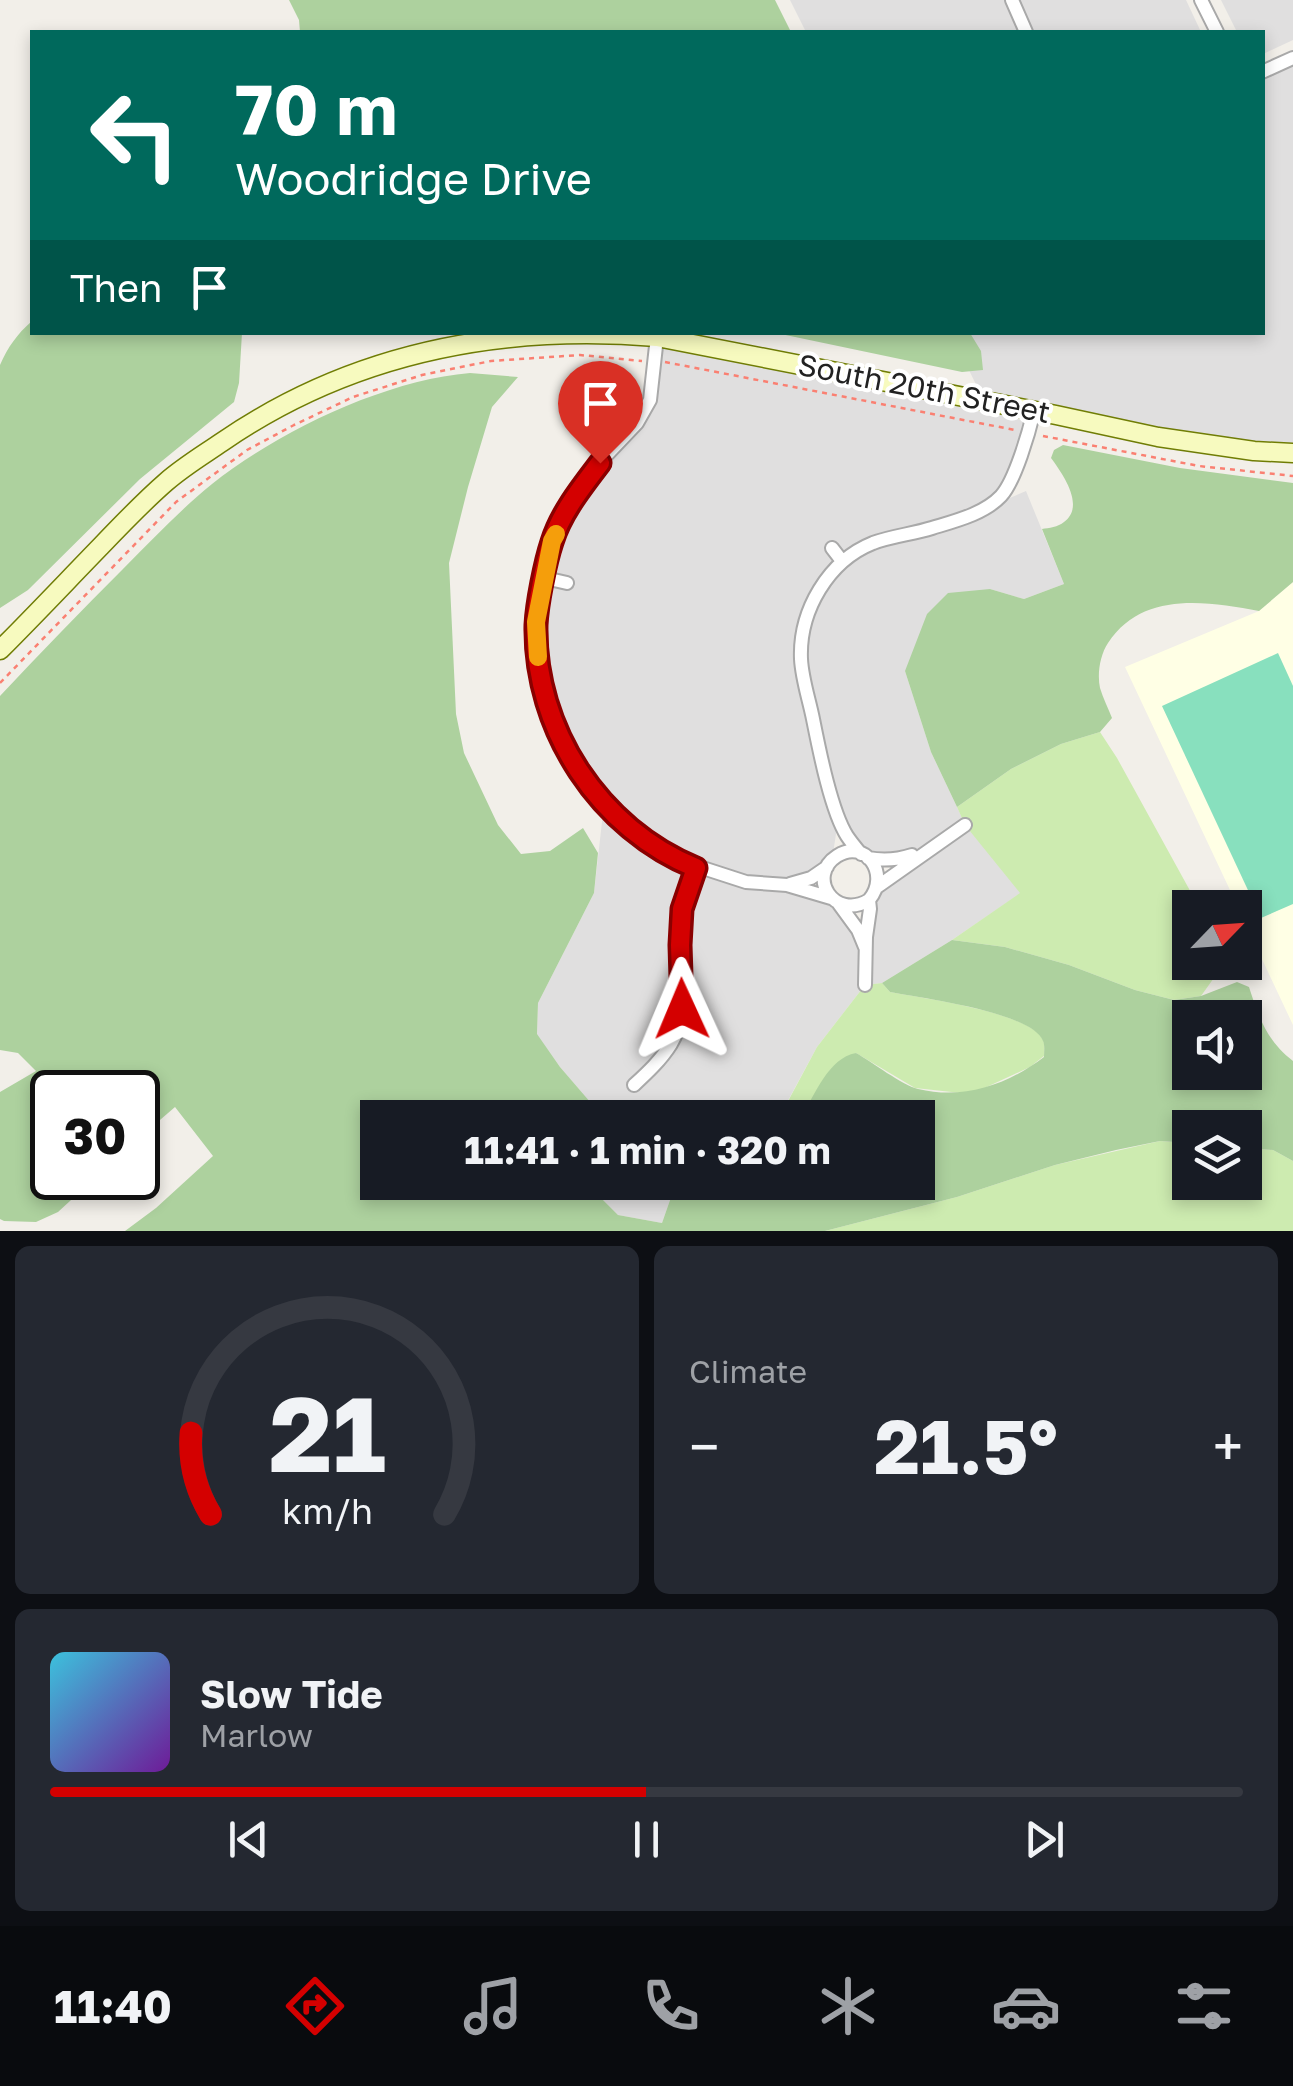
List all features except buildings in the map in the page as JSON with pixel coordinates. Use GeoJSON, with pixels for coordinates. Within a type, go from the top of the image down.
{"type":"FeatureCollection","features":[{"type":"Feature","properties":{"kind":"main road","name":"South 20th Street"},"geometry":{"type":"LineString","coordinates":[[0,650],[168,480],[245,426],[289,401],[424,350],[548,335]]}},
{"type":"Feature","properties":{"kind":"main road","name":"South 20th Street"},"geometry":{"type":"LineString","coordinates":[[624,335],[657,338],[1158,437],[1254,451],[1293,452]]}},
{"type":"Feature","properties":{"kind":"street"},"geometry":{"type":"LineString","coordinates":[[1012,0],[1021,30]]}},
{"type":"Feature","properties":{"kind":"street"},"geometry":{"type":"LineString","coordinates":[[1202,0],[1215,30]]}},
{"type":"Feature","properties":{"kind":"street"},"geometry":{"type":"LineString","coordinates":[[1265,71],[1293,58]]}},
{"type":"Feature","properties":{"kind":"street"},"geometry":{"type":"LineString","coordinates":[[657,338],[650,400],[636,423],[570,503],[552,541],[536,622],[537,655],[548,712],[564,746],[604,804],[635,834],[672,858],[746,882],[787,885],[854,906],[869,900]]}},
{"type":"Feature","properties":{"kind":"street"},"geometry":{"type":"LineString","coordinates":[[877,886],[877,871],[846,834],[836,810],[816,736],[801,660],[809,607],[842,561],[874,543],[962,519],[1001,496],[1009,484],[1034,411]]}},
{"type":"Feature","properties":{"kind":"street"},"geometry":{"type":"LineString","coordinates":[[832,548],[842,561]]}},
{"type":"Feature","properties":{"kind":"street"},"geometry":{"type":"LineString","coordinates":[[545,578],[567,583]]}},
{"type":"Feature","properties":{"kind":"street"},"geometry":{"type":"LineString","coordinates":[[836,810],[836,834],[824,883],[858,930],[866,949]]}},
{"type":"Feature","properties":{"kind":"street"},"geometry":{"type":"LineString","coordinates":[[865,985],[869,900],[877,886],[965,824]]}},
{"type":"Feature","properties":{"kind":"street"},"geometry":{"type":"LineString","coordinates":[[787,885],[811,878],[846,852],[881,861],[924,852]]}},
{"type":"Feature","properties":{"kind":"street"},"geometry":{"type":"LineString","coordinates":[[634,1086],[672,1042],[682,1009],[682,909],[696,868]]}},
{"type":"Feature","properties":{"kind":"shaded area"},"geometry":{"type":"Polygon","coordinates":[[[790,0],[1186,0],[1200,30],[805,30],[790,0]]]}},
{"type":"Feature","properties":{"kind":"shaded area"},"geometry":{"type":"Polygon","coordinates":[[[1221,0],[1293,0],[1293,40],[1265,53],[1265,30],[1236,30],[1221,0]]]}},
{"type":"Feature","properties":{"kind":"shaded area"},"geometry":{"type":"Polygon","coordinates":[[[1293,56],[1293,453],[1034,411],[1009,484],[979,511],[1026,491],[1064,584],[1024,599],[990,589],[905,671],[931,752],[965,824],[1021,893],[882,983],[865,985],[817,1047],[788,1100],[588,1100],[537,1035],[538,1003],[594,893],[604,804],[563,746],[537,655],[552,541],[570,503],[650,400],[657,337],[984,401],[952,335],[1265,335],[1265,66],[1293,56]],[[836,814],[832,860],[790,884],[838,903],[865,946],[877,887],[921,853],[868,858],[836,814]]]}},
{"type":"Feature","properties":{"kind":"shaded area"},"geometry":{"type":"Polygon","coordinates":[[[1293,582],[1293,1025],[1262,959],[1262,890],[1230,890],[1125,667],[1259,611],[1293,582]]]}},
{"type":"Feature","properties":{"kind":"shaded area"},"geometry":{"type":"Polygon","coordinates":[[[603,1200],[670,1200],[662,1223],[618,1215],[603,1200]]]}},
{"type":"Feature","properties":{"kind":"green space"},"geometry":{"type":"Polygon","coordinates":[[[289,0],[775,0],[790,30],[300,30],[289,0]]]}},
{"type":"Feature","properties":{"kind":"green space"},"geometry":{"type":"Polygon","coordinates":[[[30,323],[30,335],[242,335],[239,383],[234,402],[140,479],[28,590],[0,608],[0,365],[30,323]]]}},
{"type":"Feature","properties":{"kind":"green space"},"geometry":{"type":"Polygon","coordinates":[[[786,335],[971,335],[981,351],[983,370],[962,372],[786,335]]]}},
{"type":"Feature","properties":{"kind":"green space"},"geometry":{"type":"Polygon","coordinates":[[[470,373],[518,377],[492,407],[449,563],[456,714],[464,753],[498,825],[521,854],[550,851],[583,828],[598,853],[594,893],[538,1003],[537,1034],[588,1100],[360,1100],[360,1200],[603,1200],[618,1215],[662,1223],[670,1200],[935,1200],[935,1100],[810,1100],[830,1070],[856,1053],[911,1087],[952,1093],[1000,1082],[1044,1057],[1043,1041],[1019,1022],[974,1008],[890,992],[882,983],[952,940],[1005,947],[1174,1000],[1172,1090],[1262,1090],[1262,1022],[1293,1061],[1293,1161],[1273,1150],[1262,1149],[1262,1110],[1172,1110],[1172,1142],[1160,1141],[1055,1165],[957,1197],[825,1231],[125,1231],[213,1156],[175,1107],[160,1120],[160,1070],[35,1070],[18,1053],[0,1050],[0,696],[166,525],[239,464],[334,411],[403,386],[470,373]]]}},
{"type":"Feature","properties":{"kind":"green space"},"geometry":{"type":"Polygon","coordinates":[[[1063,445],[1180,468],[1293,483],[1293,582],[1259,611],[1197,603],[1157,607],[1138,615],[1122,626],[1103,653],[1099,683],[1112,718],[1100,732],[1061,744],[1011,769],[957,807],[931,752],[905,671],[927,614],[948,593],[990,589],[1024,599],[1064,584],[1042,529],[1062,524],[1073,507],[1070,490],[1051,458],[1054,450],[1063,445]]]}},
{"type":"Feature","properties":{"kind":"green space"},"geometry":{"type":"Polygon","coordinates":[[[1278,653],[1293,686],[1293,904],[1262,918],[1262,890],[1248,890],[1162,706],[1278,653]]]}},
{"type":"Feature","properties":{"kind":"green space"},"geometry":{"type":"Polygon","coordinates":[[[1100,732],[1117,758],[1190,890],[1172,890],[1172,980],[1212,980],[1201,996],[1174,1000],[1005,947],[952,940],[1020,893],[965,825],[957,807],[1011,769],[1061,744],[1100,732]]]}},
{"type":"Feature","properties":{"kind":"green space"},"geometry":{"type":"Polygon","coordinates":[[[1237,982],[1249,987],[1253,1000],[1174,1000],[1201,996],[1237,982]]]}},
{"type":"Feature","properties":{"kind":"green space"},"geometry":{"type":"Polygon","coordinates":[[[882,983],[890,992],[973,1008],[1018,1022],[1043,1040],[1044,1056],[1030,1067],[978,1091],[961,1093],[915,1088],[856,1053],[830,1070],[811,1100],[789,1100],[817,1047],[865,985],[882,983]]]}},
{"type":"Feature","properties":{"kind":"green space"},"geometry":{"type":"Polygon","coordinates":[[[30,1074],[30,1200],[71,1200],[58,1212],[36,1222],[0,1219],[0,1092],[30,1074]]]}},
{"type":"Feature","properties":{"kind":"green space"},"geometry":{"type":"Polygon","coordinates":[[[1160,1141],[1172,1142],[1172,1200],[1262,1200],[1262,1149],[1273,1150],[1293,1161],[1293,1231],[825,1231],[957,1197],[1055,1165],[1160,1141]]]}},
{"type":"Feature","properties":{"kind":"slow traffic"},"geometry":{"type":"LineString","coordinates":[[538,657],[536,622],[556,534]]}},
{"type":"Feature","properties":{"kind":"route"},"geometry":{"type":"LineString","coordinates":[[600,463],[570,503],[552,541],[536,622],[537,655],[548,712],[583,777],[635,834],[696,868],[682,909],[682,1009]]}}]}
